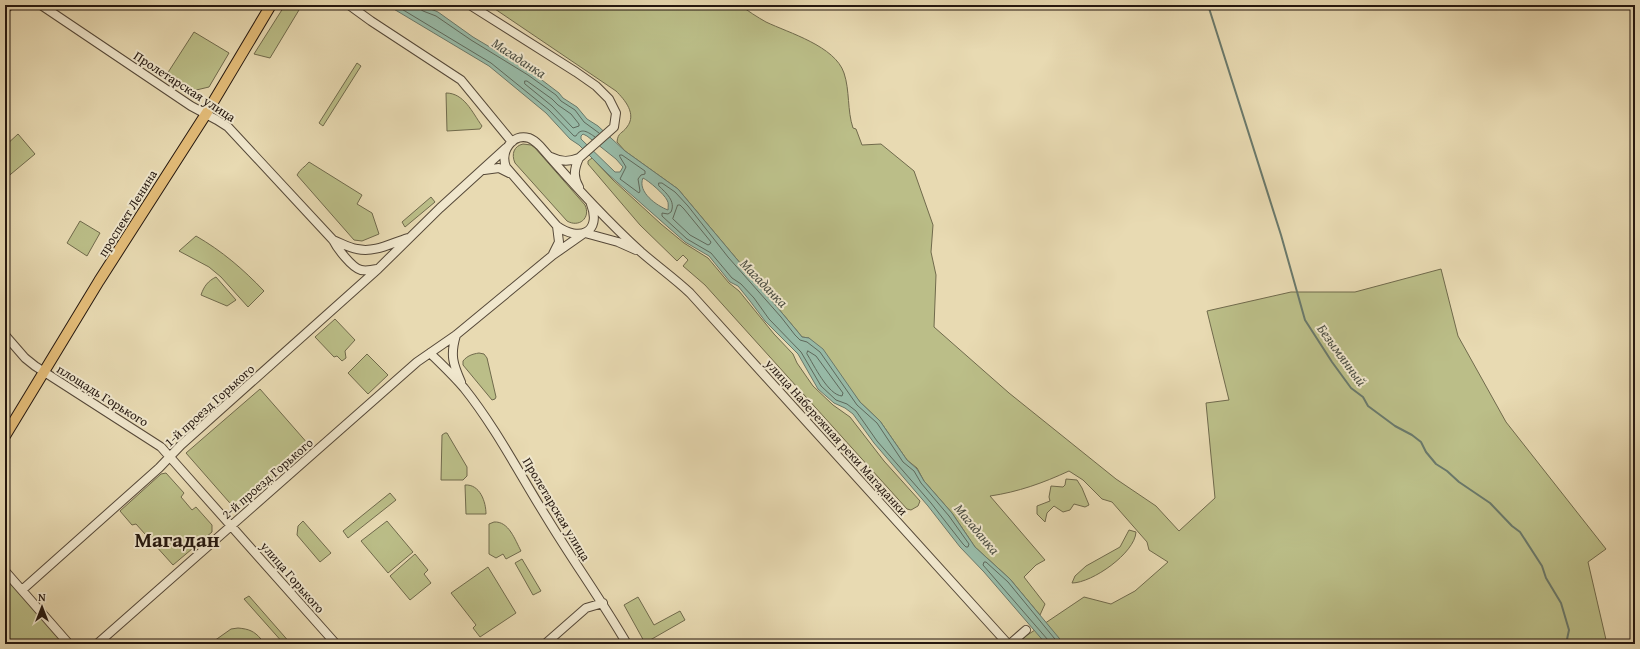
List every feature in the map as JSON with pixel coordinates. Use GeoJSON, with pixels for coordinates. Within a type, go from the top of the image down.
{"type":"FeatureCollection","features":[{"type":"Feature","properties":{"kind":"main road","name":"проспект Ленина"},"geometry":{"type":"LineString","coordinates":[[5,436],[99,281],[206,114],[271,5]]}},
{"type":"Feature","properties":{"kind":"street"},"geometry":{"type":"LineString","coordinates":[[5,9],[10,5]]}},
{"type":"Feature","properties":{"kind":"street","name":"Пролетарская улица"},"geometry":{"type":"LineString","coordinates":[[41,5],[185,102],[228,127],[333,240],[356,268]]}},
{"type":"Feature","properties":{"kind":"street"},"geometry":{"type":"LineString","coordinates":[[349,5],[374,24],[461,80],[510,144],[504,157],[506,167],[557,226],[559,242],[553,255]]}},
{"type":"Feature","properties":{"kind":"street"},"geometry":{"type":"LineString","coordinates":[[470,5],[596,86],[615,109],[616,120],[612,129],[579,158],[558,161],[549,156]]}},
{"type":"Feature","properties":{"kind":"street","name":"улица Набережная реки Магаданки"},"geometry":{"type":"LineString","coordinates":[[510,144],[522,138],[529,138],[540,146],[591,204],[642,253],[671,276],[709,314],[1009,644]]}},
{"type":"Feature","properties":{"kind":"street","name":"Пролетарская улица"},"geometry":{"type":"LineString","coordinates":[[333,240],[353,248],[366,250],[383,247],[411,237],[510,144]]}},
{"type":"Feature","properties":{"kind":"street"},"geometry":{"type":"LineString","coordinates":[[579,158],[575,168],[575,177],[583,196]]}},
{"type":"Feature","properties":{"kind":"street"},"geometry":{"type":"LineString","coordinates":[[484,170],[493,167],[511,173]]}},
{"type":"Feature","properties":{"kind":"street"},"geometry":{"type":"LineString","coordinates":[[456,335],[553,255],[585,233],[594,222],[594,211],[591,204]]}},
{"type":"Feature","properties":{"kind":"street","name":"улица Набережная реки Магаданки"},"geometry":{"type":"LineString","coordinates":[[557,226],[563,231],[572,234],[585,233],[618,242],[642,253]]}},
{"type":"Feature","properties":{"kind":"street","name":"1-й проезд Горького"},"geometry":{"type":"LineString","coordinates":[[22,590],[357,286],[378,269],[411,237]]}},
{"type":"Feature","properties":{"kind":"street"},"geometry":{"type":"LineString","coordinates":[[356,268],[363,270],[378,269]]}},
{"type":"Feature","properties":{"kind":"street"},"geometry":{"type":"LineString","coordinates":[[356,268],[359,278],[357,286]]}},
{"type":"Feature","properties":{"kind":"street","name":"Пролетарская улица"},"geometry":{"type":"LineString","coordinates":[[456,335],[452,352],[453,364],[463,387]]}},
{"type":"Feature","properties":{"kind":"street","name":"2-й проезд Горького"},"geometry":{"type":"LineString","coordinates":[[97,644],[397,379],[456,335]]}},
{"type":"Feature","properties":{"kind":"street","name":"площадь Горького"},"geometry":{"type":"LineString","coordinates":[[5,336],[29,362],[154,441],[170,456],[232,525]]}},
{"type":"Feature","properties":{"kind":"street","name":"Пролетарская улица"},"geometry":{"type":"LineString","coordinates":[[430,353],[463,387],[510,455],[562,542],[627,644]]}},
{"type":"Feature","properties":{"kind":"street","name":"улица Горького"},"geometry":{"type":"LineString","coordinates":[[232,525],[336,644]]}},
{"type":"Feature","properties":{"kind":"street"},"geometry":{"type":"LineString","coordinates":[[5,571],[69,644]]}},
{"type":"Feature","properties":{"kind":"street"},"geometry":{"type":"LineString","coordinates":[[545,644],[582,611],[590,606],[602,603]]}},
{"type":"Feature","properties":{"kind":"street"},"geometry":{"type":"LineString","coordinates":[[1009,644],[1026,630]]}},
{"type":"Feature","properties":{"kind":"green space"},"geometry":{"type":"Polygon","coordinates":[[[285,5],[302,5],[270,58],[254,54],[285,5]]]}},
{"type":"Feature","properties":{"kind":"green space"},"geometry":{"type":"Polygon","coordinates":[[[492,5],[740,5],[766,22],[810,42],[831,55],[839,64],[844,73],[851,121],[853,128],[856,129],[862,145],[881,144],[914,171],[933,225],[931,252],[936,275],[934,327],[1009,393],[1116,479],[1156,506],[1179,531],[1215,498],[1206,403],[1229,400],[1207,311],[1291,292],[1355,292],[1441,269],[1458,336],[1506,422],[1606,549],[1588,562],[1607,644],[1029,644],[1023,638],[1084,597],[1111,604],[1135,591],[1168,562],[1149,550],[1147,542],[1112,502],[1102,499],[1083,480],[1069,471],[1030,486],[990,496],[1045,560],[1036,565],[1024,577],[1045,604],[1040,615],[1010,579],[975,547],[952,513],[924,481],[917,468],[907,460],[880,421],[860,402],[813,342],[809,338],[802,337],[678,189],[625,151],[617,142],[618,136],[627,127],[631,117],[629,108],[616,91],[492,7],[492,5]]]}},
{"type":"Feature","properties":{"kind":"green space"},"geometry":{"type":"Polygon","coordinates":[[[194,32],[229,53],[209,87],[192,91],[167,74],[194,32]]]}},
{"type":"Feature","properties":{"kind":"green space"},"geometry":{"type":"Polygon","coordinates":[[[357,63],[361,66],[323,126],[319,123],[357,63]]]}},
{"type":"Feature","properties":{"kind":"green space"},"geometry":{"type":"Polygon","coordinates":[[[446,93],[458,96],[467,104],[482,126],[480,129],[447,131],[446,93]]]}},
{"type":"Feature","properties":{"kind":"green space"},"geometry":{"type":"Polygon","coordinates":[[[18,134],[35,154],[5,179],[5,146],[18,134]]]}},
{"type":"Feature","properties":{"kind":"green space"},"geometry":{"type":"Polygon","coordinates":[[[523,144],[531,145],[535,148],[585,205],[586,214],[583,220],[576,223],[567,221],[515,163],[513,157],[514,151],[517,147],[523,144]]]}},
{"type":"Feature","properties":{"kind":"green space"},"geometry":{"type":"Polygon","coordinates":[[[592,158],[613,180],[661,224],[684,243],[708,258],[729,283],[739,291],[774,334],[793,354],[797,363],[813,386],[833,405],[850,417],[884,461],[920,501],[918,506],[911,510],[907,509],[705,285],[683,266],[688,260],[683,255],[677,261],[640,225],[588,164],[588,161],[592,158]]]}},
{"type":"Feature","properties":{"kind":"green space"},"geometry":{"type":"Polygon","coordinates":[[[309,162],[362,195],[357,204],[372,213],[379,234],[362,241],[354,240],[297,175],[309,162]]]}},
{"type":"Feature","properties":{"kind":"green space"},"geometry":{"type":"Polygon","coordinates":[[[431,197],[435,202],[405,227],[402,222],[431,197]]]}},
{"type":"Feature","properties":{"kind":"green space"},"geometry":{"type":"Polygon","coordinates":[[[80,221],[100,233],[87,256],[67,243],[80,221]]]}},
{"type":"Feature","properties":{"kind":"green space"},"geometry":{"type":"Polygon","coordinates":[[[196,236],[232,261],[264,291],[248,307],[221,277],[209,267],[179,251],[196,236]]]}},
{"type":"Feature","properties":{"kind":"green space"},"geometry":{"type":"Polygon","coordinates":[[[216,277],[236,300],[227,306],[201,295],[207,284],[216,277]]]}},
{"type":"Feature","properties":{"kind":"green space"},"geometry":{"type":"Polygon","coordinates":[[[335,319],[355,340],[345,351],[346,358],[342,361],[337,356],[334,357],[315,337],[335,319]]]}},
{"type":"Feature","properties":{"kind":"green space"},"geometry":{"type":"Polygon","coordinates":[[[479,353],[484,354],[487,358],[496,397],[492,400],[463,365],[463,361],[466,358],[479,353]]]}},
{"type":"Feature","properties":{"kind":"green space"},"geometry":{"type":"Polygon","coordinates":[[[367,354],[388,375],[368,394],[348,373],[367,354]]]}},
{"type":"Feature","properties":{"kind":"green space"},"geometry":{"type":"Polygon","coordinates":[[[260,389],[309,445],[236,510],[186,453],[260,389]]]}},
{"type":"Feature","properties":{"kind":"green space"},"geometry":{"type":"Polygon","coordinates":[[[447,433],[467,467],[467,476],[463,480],[441,480],[442,435],[447,433]]]}},
{"type":"Feature","properties":{"kind":"green space"},"geometry":{"type":"Polygon","coordinates":[[[166,473],[184,493],[181,497],[192,510],[196,507],[212,525],[212,532],[173,565],[136,524],[132,525],[120,511],[161,474],[166,473]]]}},
{"type":"Feature","properties":{"kind":"green space"},"geometry":{"type":"Polygon","coordinates":[[[1066,479],[1077,480],[1089,505],[1085,507],[1074,504],[1070,510],[1063,512],[1054,506],[1047,513],[1045,522],[1037,514],[1037,506],[1050,501],[1049,497],[1051,486],[1063,487],[1066,479]]]}},
{"type":"Feature","properties":{"kind":"green space"},"geometry":{"type":"Polygon","coordinates":[[[465,485],[475,487],[481,495],[485,504],[486,514],[466,514],[465,485]]]}},
{"type":"Feature","properties":{"kind":"green space"},"geometry":{"type":"Polygon","coordinates":[[[390,493],[396,500],[348,538],[343,531],[390,493]]]}},
{"type":"Feature","properties":{"kind":"green space"},"geometry":{"type":"Polygon","coordinates":[[[303,521],[331,553],[320,562],[297,535],[298,526],[303,521]]]}},
{"type":"Feature","properties":{"kind":"green space"},"geometry":{"type":"Polygon","coordinates":[[[387,521],[413,552],[388,573],[361,541],[387,521]]]}},
{"type":"Feature","properties":{"kind":"green space"},"geometry":{"type":"Polygon","coordinates":[[[494,522],[508,528],[521,551],[506,559],[503,554],[496,558],[489,554],[489,524],[494,522]]]}},
{"type":"Feature","properties":{"kind":"green space"},"geometry":{"type":"Polygon","coordinates":[[[1129,530],[1136,532],[1134,540],[1121,557],[1101,572],[1090,578],[1072,583],[1075,576],[1086,566],[1120,547],[1129,530]]]}},
{"type":"Feature","properties":{"kind":"green space"},"geometry":{"type":"Polygon","coordinates":[[[415,554],[428,570],[424,574],[431,583],[410,600],[390,576],[415,554]]]}},
{"type":"Feature","properties":{"kind":"green space"},"geometry":{"type":"Polygon","coordinates":[[[522,559],[541,591],[533,595],[515,563],[522,559]]]}},
{"type":"Feature","properties":{"kind":"green space"},"geometry":{"type":"Polygon","coordinates":[[[488,567],[516,613],[480,637],[473,628],[476,625],[451,593],[488,567]]]}},
{"type":"Feature","properties":{"kind":"green space"},"geometry":{"type":"Polygon","coordinates":[[[5,571],[69,644],[5,644],[5,571]]]}},
{"type":"Feature","properties":{"kind":"green space"},"geometry":{"type":"Polygon","coordinates":[[[249,596],[291,644],[284,644],[244,599],[249,596]]]}},
{"type":"Feature","properties":{"kind":"green space"},"geometry":{"type":"Polygon","coordinates":[[[638,597],[654,625],[680,611],[685,620],[645,643],[624,605],[638,597]]]}},
{"type":"Feature","properties":{"kind":"green space"},"geometry":{"type":"Polygon","coordinates":[[[238,628],[251,631],[261,639],[255,644],[216,644],[214,641],[231,629],[238,628]]]}},
{"type":"Feature","properties":{"kind":"water"},"geometry":{"type":"Polygon","coordinates":[[[387,5],[421,5],[438,12],[473,37],[530,71],[559,93],[563,98],[577,107],[587,119],[598,126],[625,151],[678,189],[802,337],[809,338],[823,349],[860,402],[880,421],[907,460],[917,469],[924,481],[952,513],[975,547],[1010,579],[1064,644],[1046,644],[984,572],[960,547],[928,506],[874,443],[853,414],[834,403],[818,389],[798,354],[765,321],[738,286],[730,282],[709,256],[685,242],[609,175],[579,145],[570,139],[546,113],[489,66],[387,5]],[[583,134],[581,139],[615,172],[620,172],[623,167],[616,159],[583,134]],[[643,178],[642,183],[645,193],[654,202],[668,210],[668,202],[665,197],[643,178]]]}},
{"type":"Feature","properties":{"kind":"waterway","name":"Безымянный"},"geometry":{"type":"LineString","coordinates":[[1208,5],[1281,235],[1305,320],[1351,388],[1363,397],[1368,406],[1395,426],[1412,435],[1421,442],[1426,452],[1436,464],[1490,503],[1512,526],[1520,532],[1542,566],[1546,578],[1561,603],[1569,630],[1566,644]]}},
{"type":"Feature","properties":{"kind":"district","name":"Магадан"},"geometry":{"type":"Point","coordinates":[177,540]}},
{"type":"Feature","properties":{"kind":"water label","name":"Магаданка"},"geometry":{"type":"Point","coordinates":[519,58]}},
{"type":"Feature","properties":{"kind":"water label","name":"Магаданка"},"geometry":{"type":"Point","coordinates":[764,283]}},
{"type":"Feature","properties":{"kind":"water label","name":"Магаданка"},"geometry":{"type":"Point","coordinates":[977,529]}}]}
